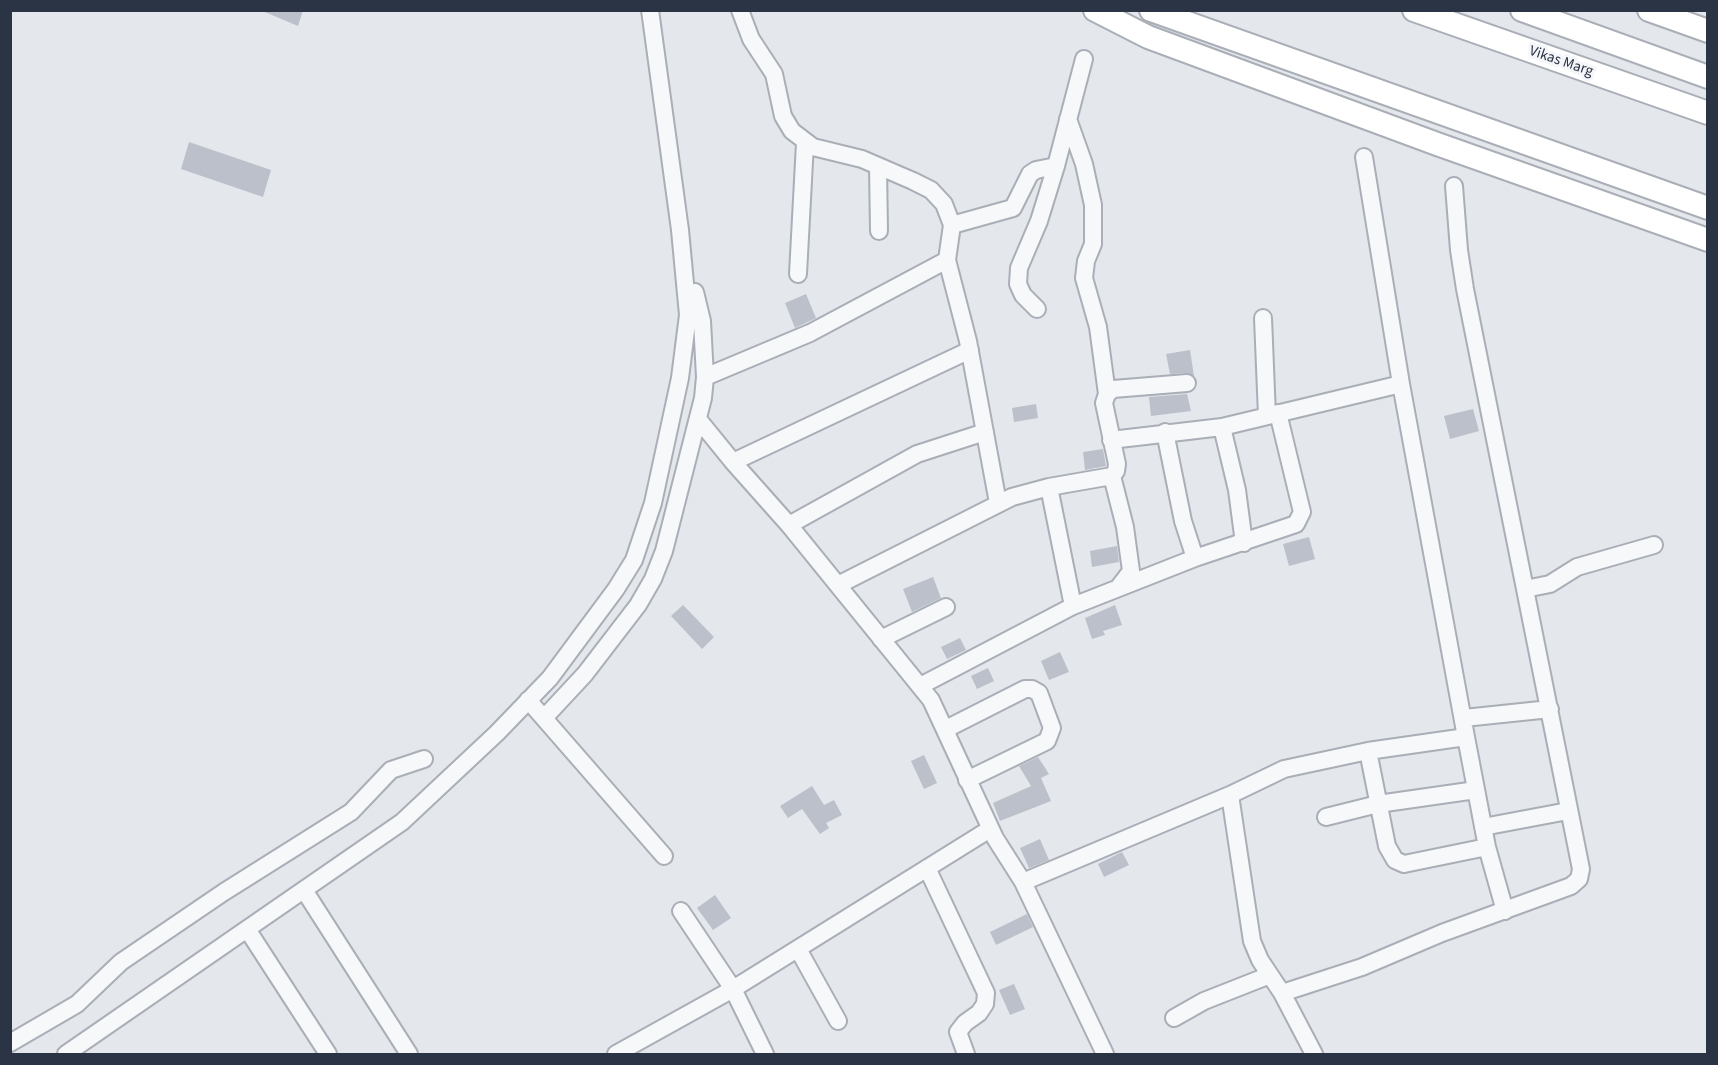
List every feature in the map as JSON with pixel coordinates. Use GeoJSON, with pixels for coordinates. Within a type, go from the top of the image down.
{"type":"FeatureCollection","features":[{"type":"Feature","properties":{"kind":"street"},"geometry":{"type":"LineString","coordinates":[[66,1054],[402,822],[550,678],[616,590],[634,560],[645,531],[681,378],[688,315],[680,230],[650,10]]}},
{"type":"Feature","properties":{"kind":"street"},"geometry":{"type":"LineString","coordinates":[[740,10],[751,39],[774,74],[786,125],[805,143],[878,166],[932,190],[944,204],[952,225],[947,260],[970,350],[998,503]]}},
{"type":"Feature","properties":{"kind":"street"},"geometry":{"type":"LineString","coordinates":[[1095,10],[1159,41],[1437,144],[1707,240]]}},
{"type":"Feature","properties":{"kind":"street"},"geometry":{"type":"LineString","coordinates":[[1151,10],[1703,205]]}},
{"type":"Feature","properties":{"kind":"street","name":"Vikas Marg"},"geometry":{"type":"LineString","coordinates":[[1414,10],[1707,113]]}},
{"type":"Feature","properties":{"kind":"street"},"geometry":{"type":"LineString","coordinates":[[1522,10],[1707,77]]}},
{"type":"Feature","properties":{"kind":"street"},"geometry":{"type":"LineString","coordinates":[[1648,10],[1707,31]]}},
{"type":"Feature","properties":{"kind":"street"},"geometry":{"type":"LineString","coordinates":[[1037,309],[1023,295],[1018,284],[1019,268],[1039,221],[1084,59]]}},
{"type":"Feature","properties":{"kind":"street"},"geometry":{"type":"LineString","coordinates":[[838,585],[998,503],[1048,487],[1112,476],[1116,471],[1117,464],[1104,403],[1107,394],[1098,327],[1084,278],[1086,261],[1093,244],[1093,205],[1084,164],[1068,119]]}},
{"type":"Feature","properties":{"kind":"street"},"geometry":{"type":"LineString","coordinates":[[798,274],[805,143]]}},
{"type":"Feature","properties":{"kind":"street"},"geometry":{"type":"LineString","coordinates":[[1364,157],[1401,384],[1466,737],[1487,847],[1505,911]]}},
{"type":"Feature","properties":{"kind":"street"},"geometry":{"type":"LineString","coordinates":[[878,166],[879,231]]}},
{"type":"Feature","properties":{"kind":"street"},"geometry":{"type":"LineString","coordinates":[[952,225],[1013,208],[1030,174],[1036,170],[1056,166]]}},
{"type":"Feature","properties":{"kind":"street"},"geometry":{"type":"LineString","coordinates":[[1282,993],[1371,964],[1443,933],[1571,886],[1579,879],[1581,869],[1465,289],[1458,250],[1454,186]]}},
{"type":"Feature","properties":{"kind":"street"},"geometry":{"type":"LineString","coordinates":[[545,717],[585,674],[638,605],[653,579],[664,551],[698,419],[705,377],[702,321],[680,230]]}},
{"type":"Feature","properties":{"kind":"street"},"geometry":{"type":"LineString","coordinates":[[705,377],[810,333],[947,260]]}},
{"type":"Feature","properties":{"kind":"street"},"geometry":{"type":"LineString","coordinates":[[922,685],[1073,606],[1195,558],[1296,524],[1301,519],[1302,512],[1272,415],[1263,318]]}},
{"type":"Feature","properties":{"kind":"street"},"geometry":{"type":"LineString","coordinates":[[733,462],[970,350]]}},
{"type":"Feature","properties":{"kind":"street"},"geometry":{"type":"LineString","coordinates":[[1107,394],[1113,389],[1187,383]]}},
{"type":"Feature","properties":{"kind":"street"},"geometry":{"type":"LineString","coordinates":[[1111,440],[1165,432],[1222,428],[1401,384]]}},
{"type":"Feature","properties":{"kind":"street"},"geometry":{"type":"LineString","coordinates":[[698,419],[922,685],[946,729],[990,829],[1023,882],[1104,1054]]}},
{"type":"Feature","properties":{"kind":"street"},"geometry":{"type":"LineString","coordinates":[[1222,428],[1237,490],[1244,543]]}},
{"type":"Feature","properties":{"kind":"street"},"geometry":{"type":"LineString","coordinates":[[789,525],[917,454],[985,432]]}},
{"type":"Feature","properties":{"kind":"street"},"geometry":{"type":"LineString","coordinates":[[1165,432],[1183,520],[1195,558]]}},
{"type":"Feature","properties":{"kind":"street"},"geometry":{"type":"LineString","coordinates":[[1112,476],[1125,527],[1131,571],[1117,589]]}},
{"type":"Feature","properties":{"kind":"street"},"geometry":{"type":"LineString","coordinates":[[1048,487],[1073,606]]}},
{"type":"Feature","properties":{"kind":"street"},"geometry":{"type":"LineString","coordinates":[[1525,589],[1550,584],[1577,567],[1654,545]]}},
{"type":"Feature","properties":{"kind":"street"},"geometry":{"type":"LineString","coordinates":[[881,639],[946,607]]}},
{"type":"Feature","properties":{"kind":"street"},"geometry":{"type":"LineString","coordinates":[[946,729],[1025,690],[1032,689],[1039,693],[1052,728],[1047,741],[967,780]]}},
{"type":"Feature","properties":{"kind":"street"},"geometry":{"type":"LineString","coordinates":[[528,700],[664,856]]}},
{"type":"Feature","properties":{"kind":"street"},"geometry":{"type":"LineString","coordinates":[[1464,718],[1550,709]]}},
{"type":"Feature","properties":{"kind":"street"},"geometry":{"type":"LineString","coordinates":[[1023,882],[1230,795],[1284,769],[1368,751],[1466,737]]}},
{"type":"Feature","properties":{"kind":"street"},"geometry":{"type":"LineString","coordinates":[[1368,751],[1387,846],[1395,860],[1404,864],[1487,847]]}},
{"type":"Feature","properties":{"kind":"street"},"geometry":{"type":"LineString","coordinates":[[10,1043],[77,1004],[121,962],[224,892],[351,812],[391,770],[424,759]]}},
{"type":"Feature","properties":{"kind":"street"},"geometry":{"type":"LineString","coordinates":[[1326,817],[1378,804],[1476,790]]}},
{"type":"Feature","properties":{"kind":"street"},"geometry":{"type":"LineString","coordinates":[[1230,795],[1252,941],[1260,960],[1282,993],[1314,1054]]}},
{"type":"Feature","properties":{"kind":"street"},"geometry":{"type":"LineString","coordinates":[[1483,826],[1569,811]]}},
{"type":"Feature","properties":{"kind":"street"},"geometry":{"type":"LineString","coordinates":[[616,1054],[733,989],[990,829]]}},
{"type":"Feature","properties":{"kind":"street"},"geometry":{"type":"LineString","coordinates":[[927,868],[986,993],[985,1004],[979,1013],[964,1023],[958,1032],[966,1054]]}},
{"type":"Feature","properties":{"kind":"street"},"geometry":{"type":"LineString","coordinates":[[304,890],[409,1054]]}},
{"type":"Feature","properties":{"kind":"street"},"geometry":{"type":"LineString","coordinates":[[681,910],[733,989],[765,1054]]}},
{"type":"Feature","properties":{"kind":"street"},"geometry":{"type":"LineString","coordinates":[[248,929],[328,1054]]}},
{"type":"Feature","properties":{"kind":"street"},"geometry":{"type":"LineString","coordinates":[[798,949],[838,1021]]}},
{"type":"Feature","properties":{"kind":"street"},"geometry":{"type":"LineString","coordinates":[[1174,1018],[1214,997],[1270,975]]}},
{"type":"Feature","properties":{"kind":"building"},"geometry":{"type":"Polygon","coordinates":[[[260,10],[303,10],[298,26],[260,10]]]}},
{"type":"Feature","properties":{"kind":"building"},"geometry":{"type":"Polygon","coordinates":[[[189,142],[271,170],[263,197],[181,169],[189,142]]]}},
{"type":"Feature","properties":{"kind":"building"},"geometry":{"type":"Polygon","coordinates":[[[806,294],[816,318],[795,328],[785,303],[806,294]]]}},
{"type":"Feature","properties":{"kind":"building"},"geometry":{"type":"Polygon","coordinates":[[[1190,350],[1194,376],[1187,373],[1170,374],[1166,354],[1190,350]]]}},
{"type":"Feature","properties":{"kind":"building"},"geometry":{"type":"Polygon","coordinates":[[[1187,394],[1191,411],[1151,416],[1149,397],[1187,394]]]}},
{"type":"Feature","properties":{"kind":"building"},"geometry":{"type":"Polygon","coordinates":[[[1036,404],[1038,418],[1014,422],[1012,408],[1036,404]]]}},
{"type":"Feature","properties":{"kind":"building"},"geometry":{"type":"Polygon","coordinates":[[[1473,409],[1479,431],[1450,439],[1444,416],[1473,409]]]}},
{"type":"Feature","properties":{"kind":"building"},"geometry":{"type":"Polygon","coordinates":[[[1103,449],[1106,466],[1085,470],[1083,452],[1103,449]]]}},
{"type":"Feature","properties":{"kind":"building"},"geometry":{"type":"Polygon","coordinates":[[[1309,537],[1315,559],[1289,566],[1283,544],[1309,537]]]}},
{"type":"Feature","properties":{"kind":"building"},"geometry":{"type":"Polygon","coordinates":[[[1117,546],[1119,562],[1092,567],[1090,551],[1117,546]]]}},
{"type":"Feature","properties":{"kind":"building"},"geometry":{"type":"Polygon","coordinates":[[[933,577],[941,598],[912,612],[903,589],[933,577]]]}},
{"type":"Feature","properties":{"kind":"building"},"geometry":{"type":"Polygon","coordinates":[[[683,605],[714,637],[702,649],[671,616],[683,605]]]}},
{"type":"Feature","properties":{"kind":"building"},"geometry":{"type":"Polygon","coordinates":[[[1115,605],[1122,625],[1103,631],[1105,635],[1092,639],[1085,618],[1115,605]]]}},
{"type":"Feature","properties":{"kind":"building"},"geometry":{"type":"Polygon","coordinates":[[[960,638],[966,650],[947,659],[941,647],[960,638]]]}},
{"type":"Feature","properties":{"kind":"building"},"geometry":{"type":"Polygon","coordinates":[[[1060,652],[1069,672],[1049,680],[1041,661],[1060,652]]]}},
{"type":"Feature","properties":{"kind":"building"},"geometry":{"type":"Polygon","coordinates":[[[988,668],[994,681],[977,689],[971,676],[988,668]]]}},
{"type":"Feature","properties":{"kind":"building"},"geometry":{"type":"Polygon","coordinates":[[[924,755],[937,783],[924,789],[911,761],[924,755]]]}},
{"type":"Feature","properties":{"kind":"building"},"geometry":{"type":"Polygon","coordinates":[[[1038,757],[1049,774],[1041,778],[1051,801],[1000,821],[993,803],[1031,786],[1019,766],[1038,757]]]}},
{"type":"Feature","properties":{"kind":"building"},"geometry":{"type":"Polygon","coordinates":[[[812,786],[824,805],[834,800],[842,815],[826,823],[829,828],[820,834],[802,809],[788,818],[780,806],[812,786]]]}},
{"type":"Feature","properties":{"kind":"building"},"geometry":{"type":"Polygon","coordinates":[[[1040,839],[1049,860],[1029,868],[1020,848],[1040,839]]]}},
{"type":"Feature","properties":{"kind":"building"},"geometry":{"type":"Polygon","coordinates":[[[1122,852],[1129,865],[1104,877],[1098,864],[1122,852]]]}},
{"type":"Feature","properties":{"kind":"building"},"geometry":{"type":"Polygon","coordinates":[[[715,895],[731,918],[713,930],[697,908],[715,895]]]}},
{"type":"Feature","properties":{"kind":"building"},"geometry":{"type":"Polygon","coordinates":[[[1027,914],[1033,927],[996,945],[990,932],[1027,914]]]}},
{"type":"Feature","properties":{"kind":"building"},"geometry":{"type":"Polygon","coordinates":[[[1014,984],[1025,1009],[1010,1015],[999,990],[1014,984]]]}}]}
